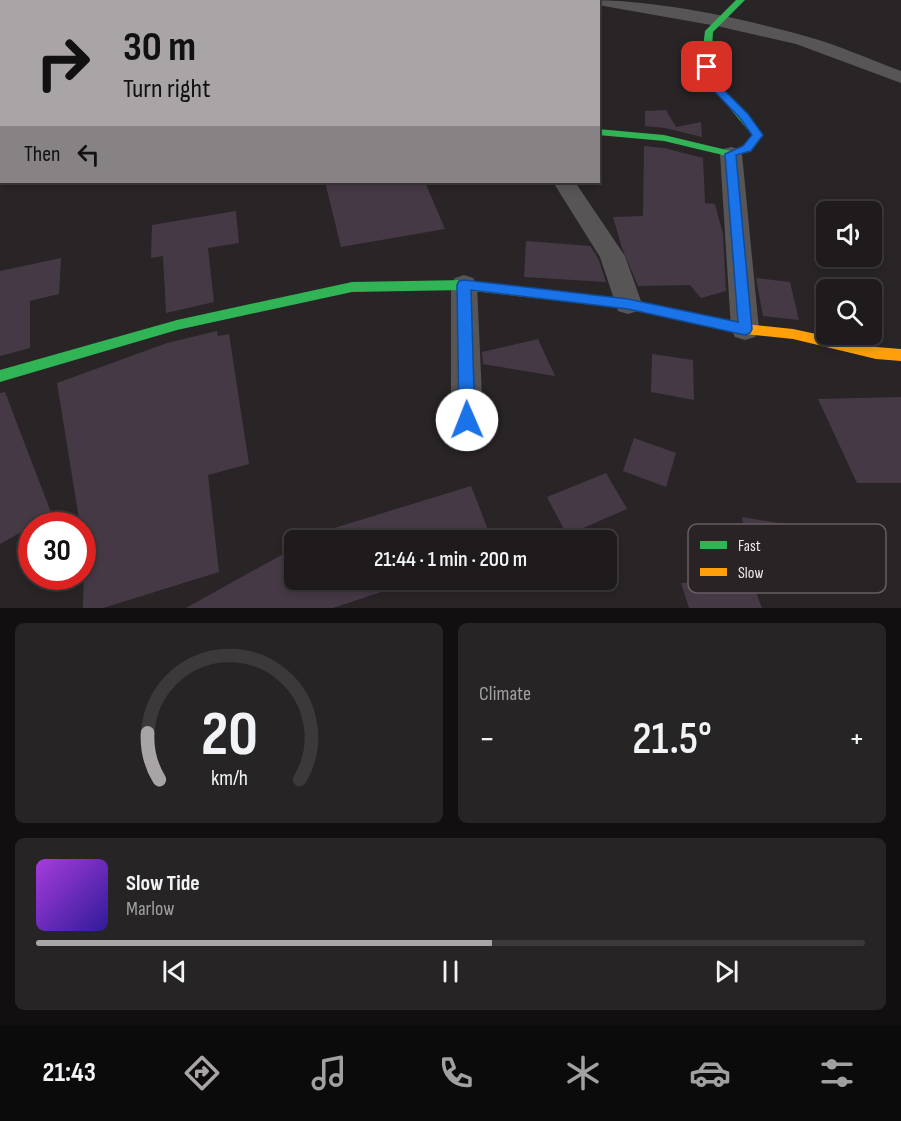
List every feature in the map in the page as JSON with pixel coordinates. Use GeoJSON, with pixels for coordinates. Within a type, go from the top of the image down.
{"type":"FeatureCollection","features":[{"type":"Feature","properties":{"kind":"street"},"geometry":{"type":"LineString","coordinates":[[600,132],[664,138],[731,154],[747,149],[758,135],[744,116],[719,90],[707,67],[709,31],[741,0]]}},
{"type":"Feature","properties":{"kind":"street"},"geometry":{"type":"LineString","coordinates":[[600,1],[717,21],[801,40],[901,76]]}},
{"type":"Feature","properties":{"kind":"street"},"geometry":{"type":"LineString","coordinates":[[731,154],[745,329]]}},
{"type":"Feature","properties":{"kind":"street"},"geometry":{"type":"LineString","coordinates":[[565,183],[612,256],[628,304]]}},
{"type":"Feature","properties":{"kind":"street"},"geometry":{"type":"LineString","coordinates":[[0,376],[177,325],[352,287],[464,285],[628,304],[745,329],[793,334],[876,353],[901,355]]}},
{"type":"Feature","properties":{"kind":"street"},"geometry":{"type":"LineString","coordinates":[[464,285],[467,420]]}},
{"type":"Feature","properties":{"kind":"building"},"geometry":{"type":"Polygon","coordinates":[[[666,110],[676,127],[701,122],[702,137],[665,128],[645,126],[645,111],[666,110]]]}},
{"type":"Feature","properties":{"kind":"building"},"geometry":{"type":"Polygon","coordinates":[[[644,146],[664,148],[703,158],[705,203],[715,204],[723,234],[726,291],[701,298],[690,285],[638,286],[622,248],[613,217],[643,216],[644,146]]]}},
{"type":"Feature","properties":{"kind":"building"},"geometry":{"type":"Polygon","coordinates":[[[325,183],[425,183],[445,229],[341,247],[325,183]]]}},
{"type":"Feature","properties":{"kind":"building"},"geometry":{"type":"Polygon","coordinates":[[[236,211],[239,243],[208,248],[214,302],[166,313],[163,256],[151,258],[152,225],[236,211]]]}},
{"type":"Feature","properties":{"kind":"building"},"geometry":{"type":"Polygon","coordinates":[[[526,241],[590,246],[598,258],[606,282],[524,277],[526,241]]]}},
{"type":"Feature","properties":{"kind":"building"},"geometry":{"type":"Polygon","coordinates":[[[61,258],[59,294],[30,301],[30,348],[0,356],[0,271],[61,258]]]}},
{"type":"Feature","properties":{"kind":"building"},"geometry":{"type":"Polygon","coordinates":[[[756,278],[790,282],[799,320],[763,316],[756,278]]]}},
{"type":"Feature","properties":{"kind":"building"},"geometry":{"type":"Polygon","coordinates":[[[217,331],[218,336],[229,334],[249,464],[208,475],[219,572],[103,608],[83,608],[83,590],[96,590],[96,512],[78,512],[57,383],[167,343],[217,331]]]}},
{"type":"Feature","properties":{"kind":"building"},"geometry":{"type":"Polygon","coordinates":[[[538,339],[555,376],[483,364],[482,352],[538,339]]]}},
{"type":"Feature","properties":{"kind":"building"},"geometry":{"type":"Polygon","coordinates":[[[652,354],[693,360],[694,400],[651,392],[652,354]]]}},
{"type":"Feature","properties":{"kind":"building"},"geometry":{"type":"Polygon","coordinates":[[[5,392],[51,512],[18,512],[18,534],[0,544],[0,393],[5,392]]]}},
{"type":"Feature","properties":{"kind":"building"},"geometry":{"type":"Polygon","coordinates":[[[901,397],[901,483],[857,483],[818,399],[901,397]]]}},
{"type":"Feature","properties":{"kind":"building"},"geometry":{"type":"Polygon","coordinates":[[[634,438],[676,453],[666,487],[623,471],[634,438]]]}},
{"type":"Feature","properties":{"kind":"building"},"geometry":{"type":"Polygon","coordinates":[[[606,473],[627,509],[579,530],[564,530],[547,497],[606,473]]]}},
{"type":"Feature","properties":{"kind":"building"},"geometry":{"type":"Polygon","coordinates":[[[471,486],[488,530],[328,530],[471,486]]]}},
{"type":"Feature","properties":{"kind":"building"},"geometry":{"type":"Polygon","coordinates":[[[742,517],[784,524],[743,524],[742,517]]]}},
{"type":"Feature","properties":{"kind":"building"},"geometry":{"type":"Polygon","coordinates":[[[284,554],[284,590],[387,590],[333,608],[186,608],[284,554]]]}},
{"type":"Feature","properties":{"kind":"building"},"geometry":{"type":"Polygon","coordinates":[[[688,582],[688,593],[756,593],[762,608],[689,608],[681,583],[688,582]]]}},
{"type":"Feature","properties":{"kind":"traffic: fast"},"geometry":{"type":"LineString","coordinates":[[600,132],[664,138],[731,154],[747,149],[758,135],[716,86],[706,64],[709,31],[741,0]]}},
{"type":"Feature","properties":{"kind":"traffic: fast"},"geometry":{"type":"LineString","coordinates":[[0,376],[177,325],[352,287],[464,285],[628,304],[702,320]]}},
{"type":"Feature","properties":{"kind":"traffic: slow"},"geometry":{"type":"LineString","coordinates":[[702,320],[745,329],[793,334],[876,353],[901,355]]}},
{"type":"Feature","properties":{"kind":"route"},"geometry":{"type":"LineString","coordinates":[[467,420],[464,285],[628,304],[745,329],[731,154],[747,149],[758,135],[744,116],[719,90],[707,67]]}}]}
